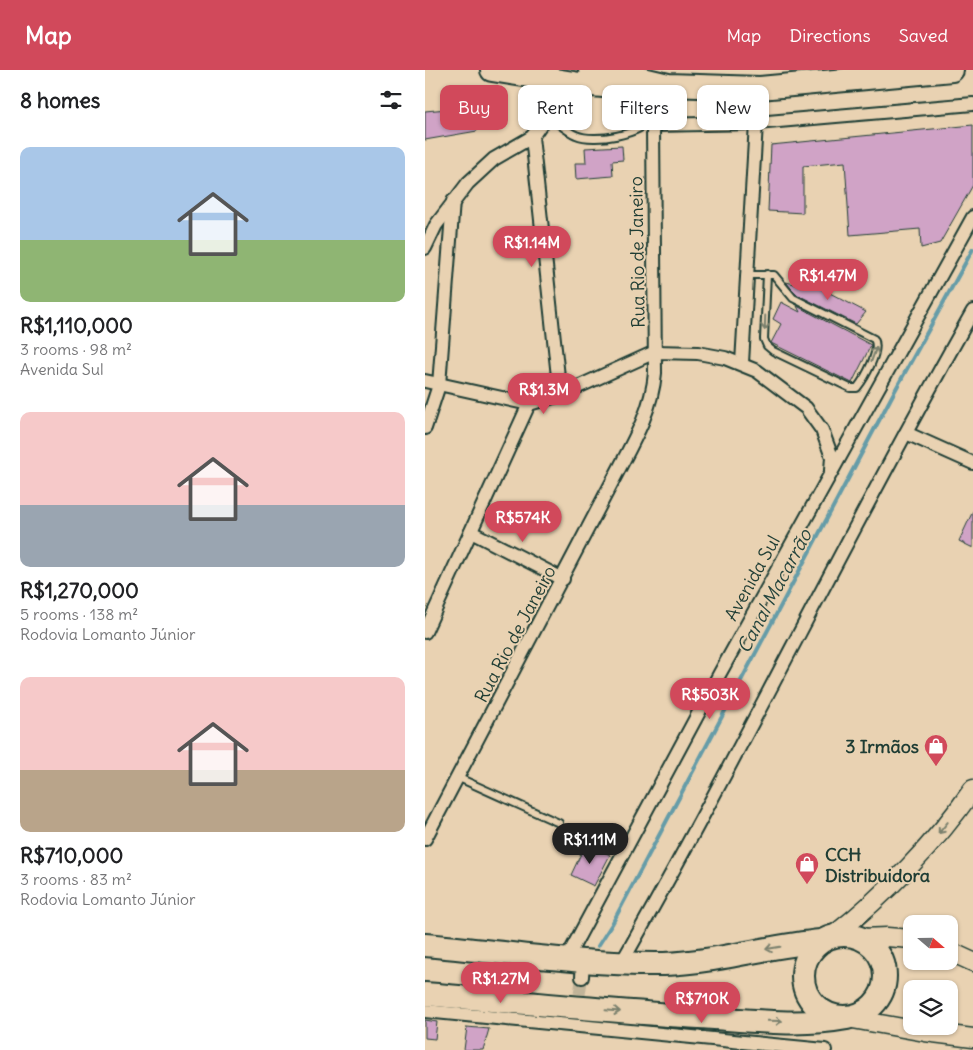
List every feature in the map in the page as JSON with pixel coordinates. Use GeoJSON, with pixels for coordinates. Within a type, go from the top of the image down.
{"type":"FeatureCollection","features":[{"type":"Feature","properties":{"kind":"highway"},"geometry":{"type":"LineString","coordinates":[[492,70],[570,82],[625,85]]}},
{"type":"Feature","properties":{"kind":"highway"},"geometry":{"type":"LineString","coordinates":[[590,70],[630,76],[656,85]]}},
{"type":"Feature","properties":{"kind":"highway"},"geometry":{"type":"LineString","coordinates":[[687,87],[760,88],[952,70]]}},
{"type":"Feature","properties":{"kind":"highway"},"geometry":{"type":"LineString","coordinates":[[425,945],[577,965],[622,962],[663,964],[701,961],[849,934],[862,938],[874,946],[882,958],[886,972],[885,986],[880,998],[871,1008],[860,1015],[830,1021],[770,1021],[620,1012],[425,994]]}},
{"type":"Feature","properties":{"kind":"highway"},"geometry":{"type":"LineString","coordinates":[[828,938],[811,951],[805,964],[803,978],[805,991],[812,1002],[822,1011],[834,1017],[847,1018]]}},
{"type":"Feature","properties":{"kind":"main road"},"geometry":{"type":"LineString","coordinates":[[828,938],[852,922],[925,850],[973,789]]}},
{"type":"Feature","properties":{"kind":"main road"},"geometry":{"type":"LineString","coordinates":[[862,938],[903,938]]}},
{"type":"Feature","properties":{"kind":"main road"},"geometry":{"type":"LineString","coordinates":[[958,955],[973,962]]}},
{"type":"Feature","properties":{"kind":"main road"},"geometry":{"type":"LineString","coordinates":[[847,1018],[925,1032],[973,1038]]}},
{"type":"Feature","properties":{"kind":"street"},"geometry":{"type":"LineString","coordinates":[[769,122],[973,104]]}},
{"type":"Feature","properties":{"kind":"street"},"geometry":{"type":"LineString","coordinates":[[425,248],[436,225],[468,182],[494,159],[532,137],[537,130]]}},
{"type":"Feature","properties":{"kind":"street","name":"Rua Rio de Janeiro"},"geometry":{"type":"LineString","coordinates":[[425,839],[563,579],[646,416],[653,393],[655,352],[654,130]]}},
{"type":"Feature","properties":{"kind":"street"},"geometry":{"type":"LineString","coordinates":[[742,363],[756,130]]}},
{"type":"Feature","properties":{"kind":"street"},"geometry":{"type":"LineString","coordinates":[[532,137],[560,396]]}},
{"type":"Feature","properties":{"kind":"street"},"geometry":{"type":"LineString","coordinates":[[425,428],[439,385],[453,200]]}},
{"type":"Feature","properties":{"kind":"street","name":"Avenida Sul"},"geometry":{"type":"LineString","coordinates":[[577,965],[831,470],[973,217]]}},
{"type":"Feature","properties":{"kind":"street"},"geometry":{"type":"LineString","coordinates":[[622,962],[788,659],[906,433],[973,311]]}},
{"type":"Feature","properties":{"kind":"street"},"geometry":{"type":"LineString","coordinates":[[425,381],[529,404],[560,396],[655,352],[698,353],[742,363],[775,383],[806,408],[822,430],[832,457],[831,470]]}},
{"type":"Feature","properties":{"kind":"street"},"geometry":{"type":"LineString","coordinates":[[425,632],[529,404]]}},
{"type":"Feature","properties":{"kind":"street"},"geometry":{"type":"LineString","coordinates":[[906,433],[973,463]]}},
{"type":"Feature","properties":{"kind":"street"},"geometry":{"type":"LineString","coordinates":[[471,532],[563,579]]}},
{"type":"Feature","properties":{"kind":"street"},"geometry":{"type":"LineString","coordinates":[[425,1012],[576,1018],[705,1044],[825,1050]]}},
{"type":"Feature","properties":{"kind":"lane"},"geometry":{"type":"LineString","coordinates":[[569,130],[576,135],[589,138],[612,136],[633,130]]}},
{"type":"Feature","properties":{"kind":"lane"},"geometry":{"type":"LineString","coordinates":[[748,275],[767,274],[778,278],[793,298],[874,339],[877,345],[875,352],[857,388],[849,388],[773,351],[767,346],[764,339],[767,274]]}},
{"type":"Feature","properties":{"kind":"lane"},"geometry":{"type":"LineString","coordinates":[[459,778],[559,823]]}},
{"type":"Feature","properties":{"kind":"building"},"geometry":{"type":"Polygon","coordinates":[[[440,110],[440,130],[477,131],[425,140],[425,111],[440,110]]]}},
{"type":"Feature","properties":{"kind":"building"},"geometry":{"type":"Polygon","coordinates":[[[973,125],[973,185],[940,243],[921,248],[920,229],[850,235],[845,162],[803,166],[803,213],[768,211],[771,145],[973,125]]]}},
{"type":"Feature","properties":{"kind":"building"},"geometry":{"type":"Polygon","coordinates":[[[622,146],[623,160],[612,161],[613,176],[576,179],[575,163],[586,163],[585,148],[622,146]]]}},
{"type":"Feature","properties":{"kind":"building"},"geometry":{"type":"Polygon","coordinates":[[[805,280],[866,312],[856,324],[796,294],[786,282],[803,286],[805,280]]]}},
{"type":"Feature","properties":{"kind":"building"},"geometry":{"type":"Polygon","coordinates":[[[781,302],[800,312],[797,306],[871,345],[852,383],[771,343],[781,324],[773,319],[781,302]]]}},
{"type":"Feature","properties":{"kind":"building"},"geometry":{"type":"Polygon","coordinates":[[[973,511],[973,548],[959,541],[973,511]]]}},
{"type":"Feature","properties":{"kind":"building"},"geometry":{"type":"Polygon","coordinates":[[[586,843],[610,855],[594,886],[571,875],[586,843]]]}},
{"type":"Feature","properties":{"kind":"building"},"geometry":{"type":"Polygon","coordinates":[[[425,1020],[437,1022],[435,1039],[425,1038],[425,1020]]]}},
{"type":"Feature","properties":{"kind":"building"},"geometry":{"type":"Polygon","coordinates":[[[467,1027],[489,1029],[483,1050],[464,1050],[467,1027]]]}},
{"type":"Feature","properties":{"kind":"waterway","name":"Canal Macarrão"},"geometry":{"type":"LineString","coordinates":[[598,946],[612,924],[892,396],[973,249]]}},
{"type":"Feature","properties":{"kind":"tunnel"},"geometry":{"type":"LineString","coordinates":[[577,1012],[582,977]]}},
{"type":"Feature","properties":{"kind":"place","name":"3 Irmãos"},"geometry":{"type":"Point","coordinates":[936,767]}},
{"type":"Feature","properties":{"kind":"place","name":"CCH Distribuidora"},"geometry":{"type":"Point","coordinates":[807,885]}}]}
